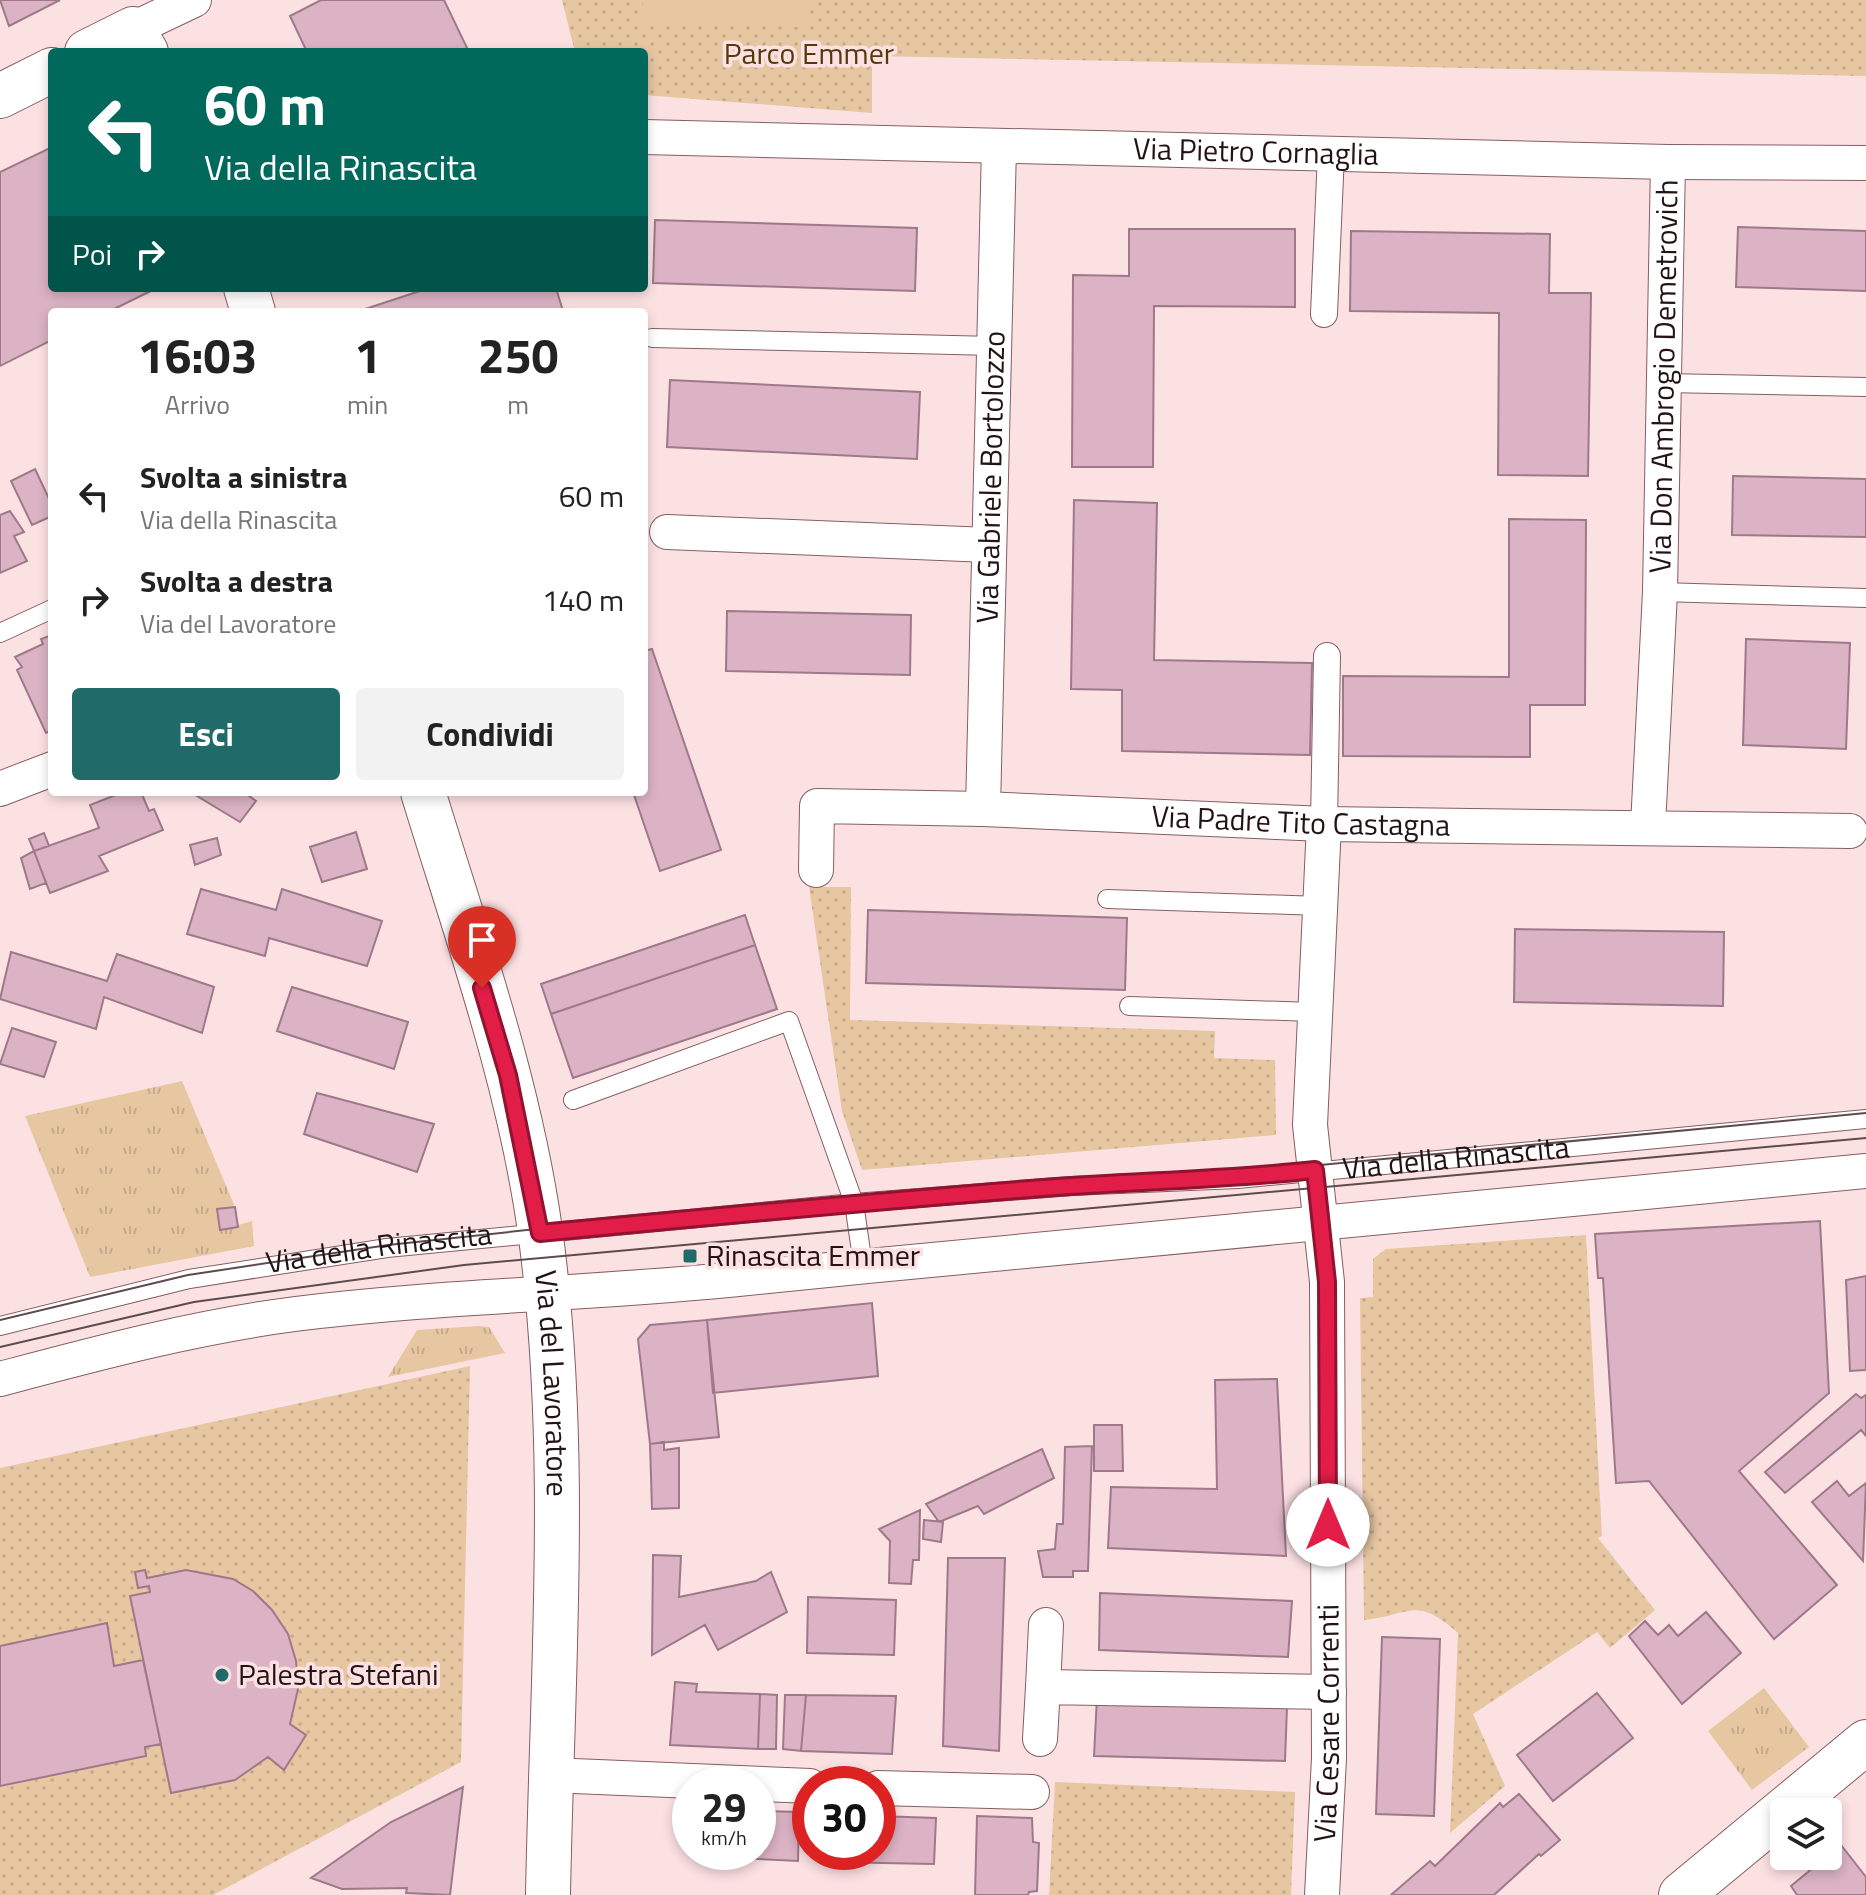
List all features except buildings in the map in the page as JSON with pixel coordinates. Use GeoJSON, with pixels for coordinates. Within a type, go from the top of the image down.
{"type":"FeatureCollection","features":[{"type":"Feature","properties":{"kind":"street"},"geometry":{"type":"LineString","coordinates":[[105,48],[140,40],[194,0]]}},
{"type":"Feature","properties":{"kind":"street"},"geometry":{"type":"LineString","coordinates":[[0,96],[48,72]]}},
{"type":"Feature","properties":{"kind":"street","name":"Via Pietro Cornaglia"},"geometry":{"type":"LineString","coordinates":[[648,137],[1668,162],[1866,163]]}},
{"type":"Feature","properties":{"kind":"street","name":"Via Gabriele Bortolozzo"},"geometry":{"type":"LineString","coordinates":[[983,809],[999,146]]}},
{"type":"Feature","properties":{"kind":"street"},"geometry":{"type":"LineString","coordinates":[[1324,314],[1331,154]]}},
{"type":"Feature","properties":{"kind":"street","name":"Via Don Ambrogio Demetrovich"},"geometry":{"type":"LineString","coordinates":[[1648,826],[1660,592],[1668,162]]}},
{"type":"Feature","properties":{"kind":"street"},"geometry":{"type":"LineString","coordinates":[[667,532],[989,545]]}},
{"type":"Feature","properties":{"kind":"street"},"geometry":{"type":"LineString","coordinates":[[1313,1012],[1321,906],[1327,656]]}},
{"type":"Feature","properties":{"kind":"street"},"geometry":{"type":"LineString","coordinates":[[0,789],[48,771]]}},
{"type":"Feature","properties":{"kind":"street","name":"Via del Lavoratore"},"geometry":{"type":"LineString","coordinates":[[424,796],[508,1075],[540,1233],[547,1296],[558,1592],[548,1895]]}},
{"type":"Feature","properties":{"kind":"street","name":"Via Padre Tito Castagna"},"geometry":{"type":"LineString","coordinates":[[816,870],[817,806],[983,809],[1324,824],[1850,831]]}},
{"type":"Feature","properties":{"kind":"street","name":"Via Cesare Correnti"},"geometry":{"type":"LineString","coordinates":[[1313,1012],[1310,1125],[1327,1282],[1329,1692],[1322,1895]]}},
{"type":"Feature","properties":{"kind":"street","name":"Via della Rinascita"},"geometry":{"type":"LineString","coordinates":[[0,1379],[152,1339],[292,1314],[547,1296],[1321,1219],[1866,1171]]}},
{"type":"Feature","properties":{"kind":"street"},"geometry":{"type":"LineString","coordinates":[[1040,1739],[1046,1625]]}},
{"type":"Feature","properties":{"kind":"street"},"geometry":{"type":"LineString","coordinates":[[1043,1687],[1329,1692]]}},
{"type":"Feature","properties":{"kind":"street"},"geometry":{"type":"LineString","coordinates":[[1681,1895],[1866,1742]]}},
{"type":"Feature","properties":{"kind":"street"},"geometry":{"type":"LineString","coordinates":[[550,1775],[792,1785]]}},
{"type":"Feature","properties":{"kind":"street"},"geometry":{"type":"LineString","coordinates":[[896,1788],[1032,1792]]}},
{"type":"Feature","properties":{"kind":"lane"},"geometry":{"type":"LineString","coordinates":[[652,338],[995,346]]}},
{"type":"Feature","properties":{"kind":"lane"},"geometry":{"type":"LineString","coordinates":[[1664,383],[1866,387]]}},
{"type":"Feature","properties":{"kind":"lane","name":"Via Don Ambrogio Demetrovich"},"geometry":{"type":"LineString","coordinates":[[1660,592],[1866,598]]}},
{"type":"Feature","properties":{"kind":"lane"},"geometry":{"type":"LineString","coordinates":[[0,633],[48,611]]}},
{"type":"Feature","properties":{"kind":"lane"},"geometry":{"type":"LineString","coordinates":[[1107,899],[1321,906]]}},
{"type":"Feature","properties":{"kind":"lane"},"geometry":{"type":"LineString","coordinates":[[1129,1006],[1313,1012]]}},
{"type":"Feature","properties":{"kind":"lane"},"geometry":{"type":"LineString","coordinates":[[573,1100],[789,1021],[854,1203],[863,1265]]}},
{"type":"Feature","properties":{"kind":"lane","name":"Via della Rinascita"},"geometry":{"type":"LineString","coordinates":[[0,1326],[189,1279],[387,1248],[854,1203],[1072,1186],[1238,1179],[1866,1119]]}},
{"type":"Feature","properties":{"kind":"green space","name":"Parco Emmer"},"geometry":{"type":"Polygon","coordinates":[[[562,0],[1866,0],[1866,76],[872,56],[872,113],[648,95],[648,48],[574,48],[562,0]]]}},
{"type":"Feature","properties":{"kind":"green space"},"geometry":{"type":"Polygon","coordinates":[[[643,0],[808,0],[808,27],[642,23],[643,0]]]}},
{"type":"Feature","properties":{"kind":"green space"},"geometry":{"type":"Polygon","coordinates":[[[809,887],[851,887],[850,1020],[1215,1031],[1214,1058],[1275,1060],[1276,1135],[862,1170],[842,1111],[809,887]]]}},
{"type":"Feature","properties":{"kind":"green space"},"geometry":{"type":"Polygon","coordinates":[[[182,1081],[235,1207],[221,1230],[252,1221],[254,1246],[90,1277],[25,1116],[182,1081]]]}},
{"type":"Feature","properties":{"kind":"green space"},"geometry":{"type":"Polygon","coordinates":[[[1586,1235],[1602,1536],[1598,1538],[1655,1610],[1610,1648],[1597,1632],[1473,1714],[1505,1786],[1450,1833],[1458,1633],[1444,1621],[1422,1611],[1364,1620],[1360,1298],[1373,1297],[1373,1259],[1386,1249],[1586,1235]]]}},
{"type":"Feature","properties":{"kind":"green space"},"geometry":{"type":"Polygon","coordinates":[[[489,1327],[505,1353],[388,1377],[417,1330],[489,1327]]]}},
{"type":"Feature","properties":{"kind":"green space"},"geometry":{"type":"Polygon","coordinates":[[[470,1366],[461,1762],[213,1895],[0,1895],[0,1468],[470,1366]]]}},
{"type":"Feature","properties":{"kind":"green space"},"geometry":{"type":"Polygon","coordinates":[[[1764,1688],[1809,1747],[1752,1790],[1708,1731],[1764,1688]]]}},
{"type":"Feature","properties":{"kind":"green space"},"geometry":{"type":"Polygon","coordinates":[[[1055,1782],[1295,1792],[1291,1895],[1049,1895],[1055,1782]]]}},
{"type":"Feature","properties":{"kind":"tram line"},"geometry":{"type":"LineString","coordinates":[[0,1320],[188,1275],[388,1245],[602,1222],[1072,1181],[1237,1173],[1866,1113]]}},
{"type":"Feature","properties":{"kind":"tram line"},"geometry":{"type":"LineString","coordinates":[[0,1347],[194,1302],[464,1265],[1866,1138]]}},
{"type":"Feature","properties":{"kind":"place","name":"Rinascita Emmer"},"geometry":{"type":"Point","coordinates":[690,1256]}},
{"type":"Feature","properties":{"kind":"place","name":"Palestra Stefani"},"geometry":{"type":"Point","coordinates":[222,1675]}},
{"type":"Feature","properties":{"kind":"route"},"geometry":{"type":"LineString","coordinates":[[482,988],[508,1075],[533,1186],[540,1233],[854,1203],[1072,1186],[1238,1179],[1315,1170],[1327,1282],[1328,1525]]}}]}
